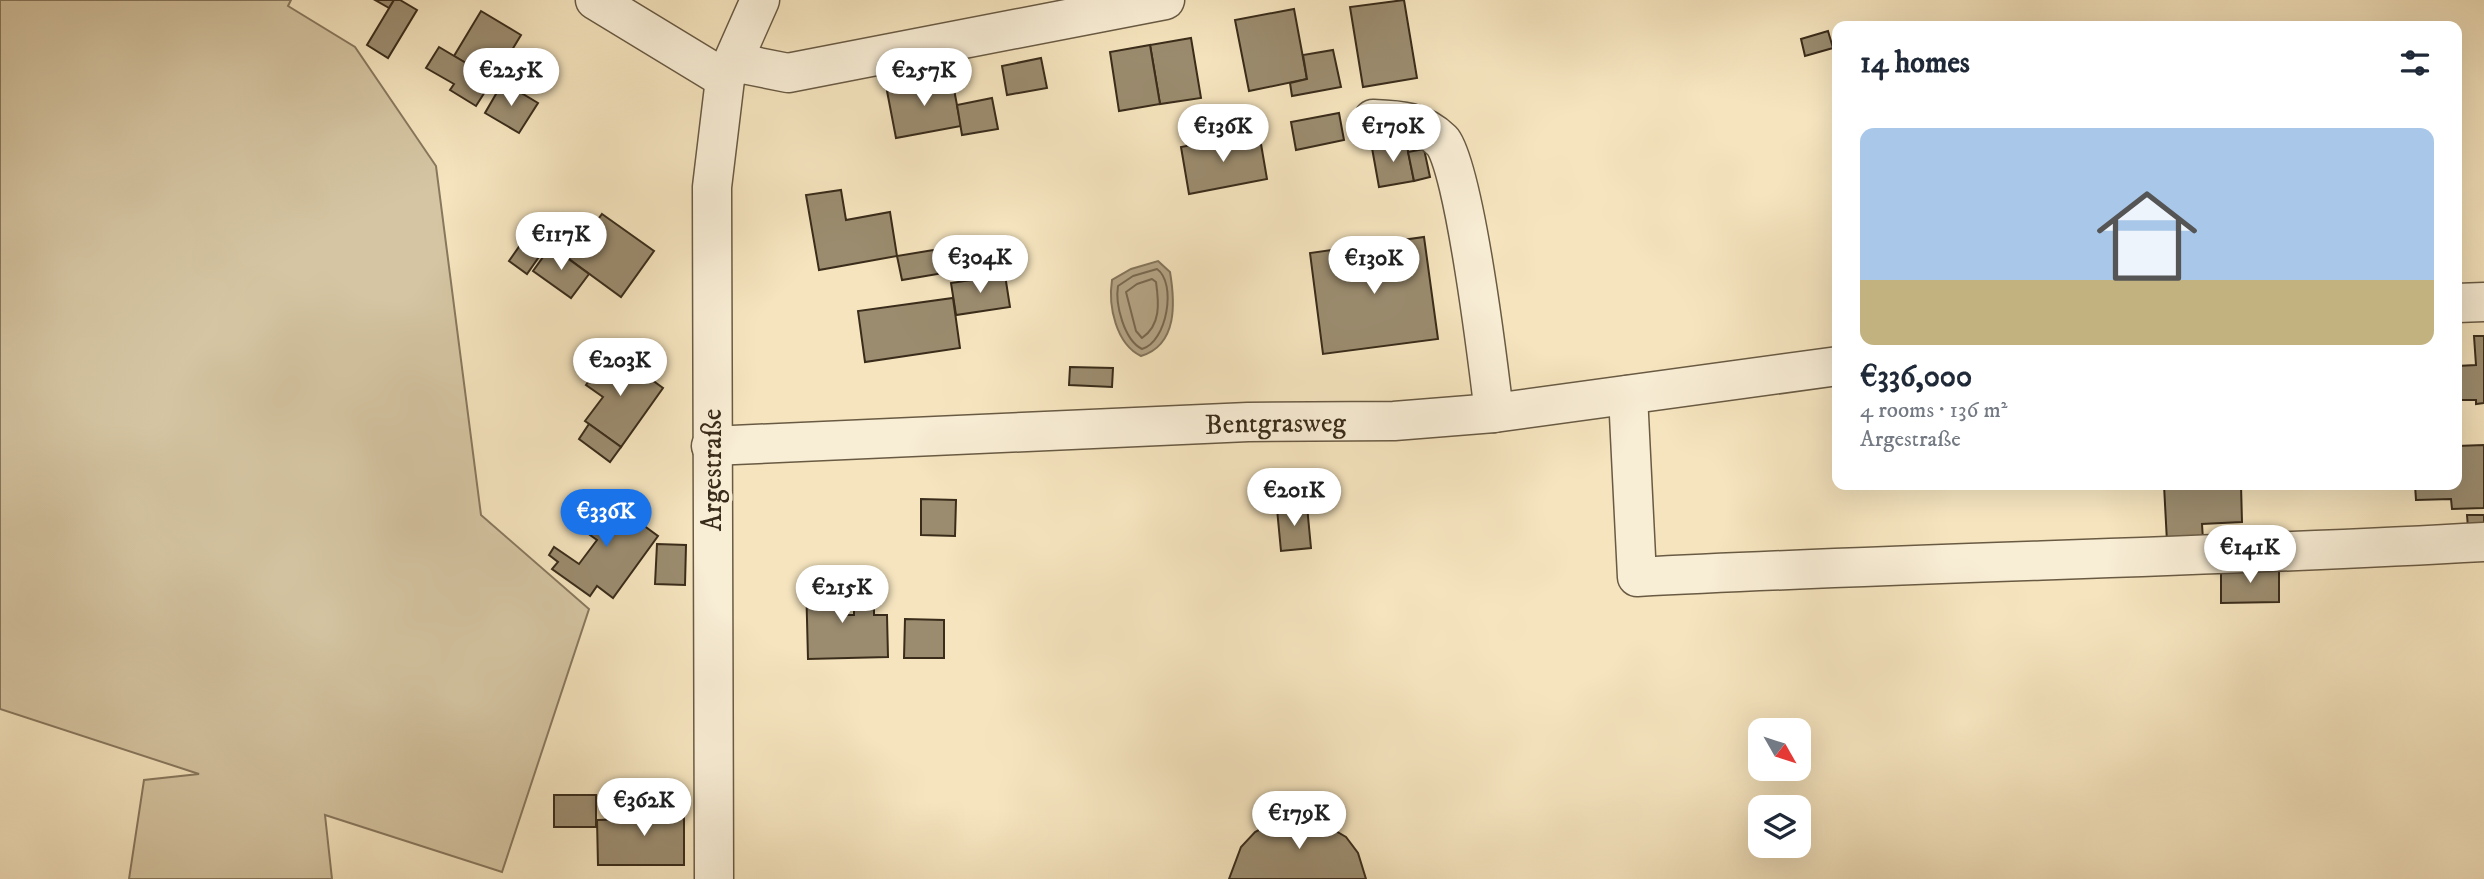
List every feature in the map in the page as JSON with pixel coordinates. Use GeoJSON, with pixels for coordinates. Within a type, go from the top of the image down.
{"type":"FeatureCollection","features":[{"type":"Feature","properties":{"kind":"street"},"geometry":{"type":"LineString","coordinates":[[595,0],[729,71],[788,73],[1165,0]]}},
{"type":"Feature","properties":{"kind":"street","name":"Argestraße"},"geometry":{"type":"LineString","coordinates":[[714,879],[712,187],[729,71],[760,0]]}},
{"type":"Feature","properties":{"kind":"street"},"geometry":{"type":"LineString","coordinates":[[1373,119],[1408,120],[1444,143],[1455,177],[1475,275],[1494,413]]}},
{"type":"Feature","properties":{"kind":"street"},"geometry":{"type":"LineString","coordinates":[[2462,303],[2484,302]]}},
{"type":"Feature","properties":{"kind":"street","name":"Bentgrasweg"},"geometry":{"type":"LineString","coordinates":[[711,446],[1248,422],[1394,421],[1494,413],[1832,367]]}},
{"type":"Feature","properties":{"kind":"street"},"geometry":{"type":"LineString","coordinates":[[1628,395],[1637,577],[1854,566],[2232,556],[2484,542]]}},
{"type":"Feature","properties":{"kind":"shaded area"},"geometry":{"type":"Polygon","coordinates":[[[0,0],[291,0],[288,6],[355,47],[436,166],[481,515],[589,609],[502,872],[325,815],[332,879],[129,879],[144,780],[199,774],[0,709],[0,0]]]}},
{"type":"Feature","properties":{"kind":"water"},"geometry":{"type":"Polygon","coordinates":[[[1158,261],[1170,272],[1173,296],[1171,321],[1162,342],[1141,356],[1125,343],[1120,334],[1111,301],[1112,280],[1131,269],[1158,261]]]}},
{"type":"Feature","properties":{"kind":"building"},"geometry":{"type":"Polygon","coordinates":[[[375,0],[394,0],[389,8],[375,0]]]}},
{"type":"Feature","properties":{"kind":"building"},"geometry":{"type":"Polygon","coordinates":[[[394,0],[400,0],[417,10],[388,58],[367,45],[394,0]]]}},
{"type":"Feature","properties":{"kind":"building"},"geometry":{"type":"Polygon","coordinates":[[[1404,0],[1417,78],[1363,87],[1350,7],[1404,0]]]}},
{"type":"Feature","properties":{"kind":"building"},"geometry":{"type":"Polygon","coordinates":[[[1294,9],[1307,79],[1249,91],[1235,20],[1294,9]]]}},
{"type":"Feature","properties":{"kind":"building"},"geometry":{"type":"Polygon","coordinates":[[[481,11],[521,35],[494,80],[454,56],[481,11]]]}},
{"type":"Feature","properties":{"kind":"building"},"geometry":{"type":"Polygon","coordinates":[[[1828,31],[1832,48],[1805,56],[1801,39],[1828,31]]]}},
{"type":"Feature","properties":{"kind":"building"},"geometry":{"type":"Polygon","coordinates":[[[1191,38],[1201,98],[1160,104],[1150,45],[1191,38]]]}},
{"type":"Feature","properties":{"kind":"building"},"geometry":{"type":"Polygon","coordinates":[[[1150,45],[1160,104],[1119,111],[1110,52],[1150,45]]]}},
{"type":"Feature","properties":{"kind":"building"},"geometry":{"type":"Polygon","coordinates":[[[439,47],[486,75],[482,83],[488,87],[476,106],[450,90],[454,84],[426,68],[439,47]]]}},
{"type":"Feature","properties":{"kind":"building"},"geometry":{"type":"Polygon","coordinates":[[[1333,50],[1341,87],[1292,96],[1290,83],[1307,79],[1303,55],[1333,50]]]}},
{"type":"Feature","properties":{"kind":"building"},"geometry":{"type":"Polygon","coordinates":[[[1041,58],[1047,88],[1007,95],[1002,66],[1041,58]]]}},
{"type":"Feature","properties":{"kind":"building"},"geometry":{"type":"Polygon","coordinates":[[[952,79],[961,126],[896,138],[887,91],[952,79]]]}},
{"type":"Feature","properties":{"kind":"building"},"geometry":{"type":"Polygon","coordinates":[[[503,82],[538,103],[519,133],[485,113],[503,82]]]}},
{"type":"Feature","properties":{"kind":"building"},"geometry":{"type":"Polygon","coordinates":[[[992,98],[998,129],[962,135],[957,105],[992,98]]]}},
{"type":"Feature","properties":{"kind":"building"},"geometry":{"type":"Polygon","coordinates":[[[1339,113],[1344,140],[1296,150],[1291,122],[1339,113]]]}},
{"type":"Feature","properties":{"kind":"building"},"geometry":{"type":"Polygon","coordinates":[[[1245,135],[1247,147],[1261,144],[1267,179],[1189,194],[1181,147],[1245,135]]]}},
{"type":"Feature","properties":{"kind":"building"},"geometry":{"type":"Polygon","coordinates":[[[1406,141],[1414,181],[1379,187],[1372,148],[1406,141]]]}},
{"type":"Feature","properties":{"kind":"building"},"geometry":{"type":"Polygon","coordinates":[[[1424,149],[1430,177],[1414,181],[1408,152],[1424,149]]]}},
{"type":"Feature","properties":{"kind":"building"},"geometry":{"type":"Polygon","coordinates":[[[841,190],[846,220],[890,212],[897,256],[819,270],[806,195],[841,190]]]}},
{"type":"Feature","properties":{"kind":"building"},"geometry":{"type":"Polygon","coordinates":[[[602,214],[654,251],[621,297],[569,259],[602,214]]]}},
{"type":"Feature","properties":{"kind":"building"},"geometry":{"type":"Polygon","coordinates":[[[1424,237],[1438,339],[1323,354],[1310,253],[1424,237]]]}},
{"type":"Feature","properties":{"kind":"building"},"geometry":{"type":"Polygon","coordinates":[[[523,241],[541,254],[527,274],[509,261],[523,241]]]}},
{"type":"Feature","properties":{"kind":"building"},"geometry":{"type":"Polygon","coordinates":[[[551,246],[589,274],[571,298],[533,271],[551,246]]]}},
{"type":"Feature","properties":{"kind":"building"},"geometry":{"type":"Polygon","coordinates":[[[958,246],[961,270],[902,280],[897,256],[958,246]]]}},
{"type":"Feature","properties":{"kind":"building"},"geometry":{"type":"Polygon","coordinates":[[[1004,263],[1005,275],[981,278],[979,266],[1004,263]]]}},
{"type":"Feature","properties":{"kind":"building"},"geometry":{"type":"Polygon","coordinates":[[[1005,275],[1010,307],[956,315],[951,283],[1005,275]]]}},
{"type":"Feature","properties":{"kind":"building"},"geometry":{"type":"Polygon","coordinates":[[[953,298],[960,348],[865,362],[858,311],[953,298]]]}},
{"type":"Feature","properties":{"kind":"building"},"geometry":{"type":"Polygon","coordinates":[[[2474,336],[2484,336],[2484,403],[2476,404],[2476,400],[2462,400],[2462,366],[2476,365],[2474,336]]]}},
{"type":"Feature","properties":{"kind":"building"},"geometry":{"type":"Polygon","coordinates":[[[611,350],[663,388],[621,447],[585,421],[603,397],[586,385],[611,350]]]}},
{"type":"Feature","properties":{"kind":"building"},"geometry":{"type":"Polygon","coordinates":[[[1070,367],[1113,368],[1112,387],[1069,385],[1070,367]]]}},
{"type":"Feature","properties":{"kind":"building"},"geometry":{"type":"Polygon","coordinates":[[[589,424],[621,447],[610,462],[579,439],[589,424]]]}},
{"type":"Feature","properties":{"kind":"building"},"geometry":{"type":"Polygon","coordinates":[[[2484,445],[2484,508],[2452,509],[2451,499],[2416,500],[2415,490],[2462,490],[2462,446],[2484,445]]]}},
{"type":"Feature","properties":{"kind":"building"},"geometry":{"type":"Polygon","coordinates":[[[2164,490],[2241,490],[2242,522],[2202,524],[2203,540],[2167,542],[2164,490]]]}},
{"type":"Feature","properties":{"kind":"building"},"geometry":{"type":"Polygon","coordinates":[[[599,493],[658,536],[613,598],[597,586],[590,596],[552,569],[558,562],[549,555],[554,547],[579,564],[597,540],[576,525],[599,493]]]}},
{"type":"Feature","properties":{"kind":"building"},"geometry":{"type":"Polygon","coordinates":[[[921,499],[956,500],[955,536],[921,535],[921,499]]]}},
{"type":"Feature","properties":{"kind":"building"},"geometry":{"type":"Polygon","coordinates":[[[1307,506],[1311,548],[1281,551],[1277,509],[1307,506]]]}},
{"type":"Feature","properties":{"kind":"building"},"geometry":{"type":"Polygon","coordinates":[[[2467,515],[2484,515],[2484,527],[2468,528],[2467,515]]]}},
{"type":"Feature","properties":{"kind":"building"},"geometry":{"type":"Polygon","coordinates":[[[657,544],[686,545],[685,585],[655,584],[657,544]]]}},
{"type":"Feature","properties":{"kind":"building"},"geometry":{"type":"Polygon","coordinates":[[[2279,566],[2279,602],[2221,603],[2221,567],[2279,566]]]}},
{"type":"Feature","properties":{"kind":"building"},"geometry":{"type":"Polygon","coordinates":[[[846,579],[847,615],[854,615],[854,607],[874,606],[874,615],[887,615],[888,657],[808,659],[806,580],[846,579]]]}},
{"type":"Feature","properties":{"kind":"building"},"geometry":{"type":"Polygon","coordinates":[[[905,619],[944,620],[944,658],[904,658],[905,619]]]}},
{"type":"Feature","properties":{"kind":"building"},"geometry":{"type":"Polygon","coordinates":[[[554,795],[596,795],[596,827],[554,827],[554,795]]]}},
{"type":"Feature","properties":{"kind":"building"},"geometry":{"type":"Polygon","coordinates":[[[1304,802],[1325,806],[1322,823],[1346,837],[1358,853],[1366,879],[1229,879],[1241,847],[1255,832],[1272,823],[1301,818],[1304,802]]]}},
{"type":"Feature","properties":{"kind":"building"},"geometry":{"type":"Polygon","coordinates":[[[639,806],[684,806],[684,865],[598,865],[597,820],[639,819],[639,806]]]}}]}
